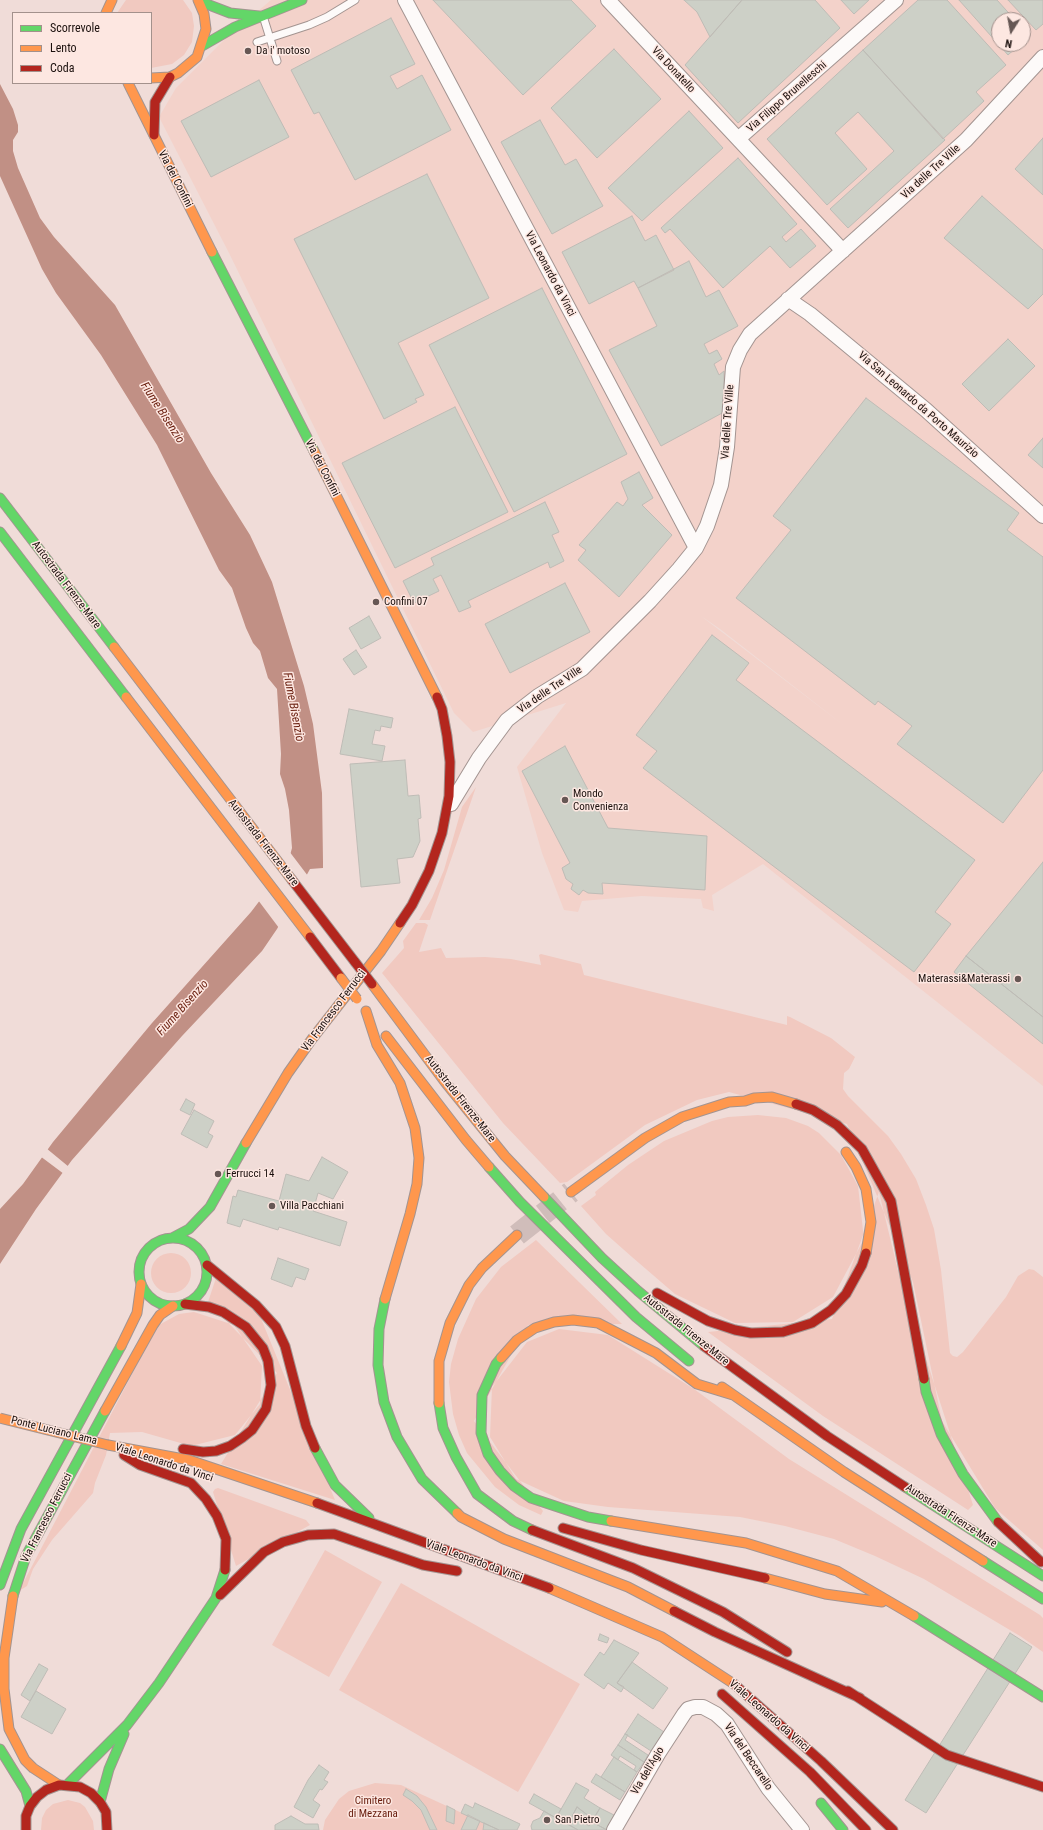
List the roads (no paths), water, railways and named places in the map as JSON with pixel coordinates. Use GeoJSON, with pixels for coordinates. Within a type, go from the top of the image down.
{"type":"FeatureCollection","features":[{"type":"Feature","properties":{"kind":"main road"},"geometry":{"type":"LineString","coordinates":[[103,0],[106,12]]}},
{"type":"Feature","properties":{"kind":"main road"},"geometry":{"type":"LineString","coordinates":[[106,12],[112,0]]}},
{"type":"Feature","properties":{"kind":"main road"},"geometry":{"type":"LineString","coordinates":[[202,46],[235,26],[302,0]]}},
{"type":"Feature","properties":{"kind":"main road"},"geometry":{"type":"LineString","coordinates":[[198,1],[230,13],[262,16]]}},
{"type":"Feature","properties":{"kind":"main road","name":"Via dei Confini"},"geometry":{"type":"LineString","coordinates":[[154,138],[155,102],[163,86],[170,76],[190,64],[202,46],[206,24],[198,1]]}},
{"type":"Feature","properties":{"kind":"main road","name":"Via dei Confini"},"geometry":{"type":"LineString","coordinates":[[152,78],[170,76]]}},
{"type":"Feature","properties":{"kind":"main road","name":"Via dei Confini"},"geometry":{"type":"LineString","coordinates":[[128,84],[154,138],[433,685],[442,709],[448,736],[450,773],[447,810]]}},
{"type":"Feature","properties":{"kind":"main road","name":"Autostrada Firenze-Mare"},"geometry":{"type":"LineString","coordinates":[[0,498],[446,1082],[505,1156],[602,1258],[701,1344],[764,1391],[833,1440],[1043,1576]]}},
{"type":"Feature","properties":{"kind":"main road","name":"Autostrada Firenze-Mare"},"geometry":{"type":"LineString","coordinates":[[0,532],[466,1140],[520,1202],[560,1243],[636,1316],[698,1368]]}},
{"type":"Feature","properties":{"kind":"main road","name":"Via Francesco Ferrucci"},"geometry":{"type":"LineString","coordinates":[[204,1226],[210,1207],[270,1101],[312,1039],[381,951],[412,905],[429,871],[442,833],[447,810]]}},
{"type":"Feature","properties":{"kind":"main road"},"geometry":{"type":"LineString","coordinates":[[366,1011],[377,1045],[400,1082],[415,1128],[419,1158],[417,1184],[410,1214],[387,1286],[379,1329],[378,1365],[384,1402],[397,1437],[422,1479],[461,1517],[504,1539],[628,1587],[715,1632],[860,1698]]}},
{"type":"Feature","properties":{"kind":"main road"},"geometry":{"type":"LineString","coordinates":[[571,1192],[646,1138],[682,1117],[729,1102],[772,1097],[795,1103],[813,1110],[837,1125],[855,1141],[868,1158],[891,1201],[926,1392],[941,1434],[963,1474],[996,1520],[1043,1564]]}},
{"type":"Feature","properties":{"kind":"main road"},"geometry":{"type":"LineString","coordinates":[[744,1101],[765,1106]]}},
{"type":"Feature","properties":{"kind":"main road"},"geometry":{"type":"LineString","coordinates":[[602,1258],[677,1305],[708,1321],[736,1330],[751,1333],[783,1332],[812,1323],[831,1310],[846,1294],[862,1265],[868,1245],[871,1222],[866,1189],[856,1167],[838,1143]]}},
{"type":"Feature","properties":{"kind":"main road","name":"Via Francesco Ferrucci"},"geometry":{"type":"LineString","coordinates":[[207,1265],[208,1275],[201,1293],[194,1300],[185,1304],[173,1306],[163,1305],[146,1293],[139,1274],[140,1262],[145,1252],[153,1244],[172,1238],[189,1229],[210,1207]]}},
{"type":"Feature","properties":{"kind":"main road"},"geometry":{"type":"LineString","coordinates":[[517,1235],[482,1268],[469,1285],[457,1308],[445,1337],[439,1362],[438,1397],[444,1428],[456,1457],[477,1494],[513,1521],[545,1536],[640,1572],[723,1612],[860,1698],[947,1755],[1043,1787]]}},
{"type":"Feature","properties":{"kind":"main road"},"geometry":{"type":"LineString","coordinates":[[172,1238],[185,1240],[194,1245],[202,1253],[207,1265],[256,1305],[276,1327],[285,1346],[306,1426],[318,1456],[336,1485],[356,1507],[378,1526]]}},
{"type":"Feature","properties":{"kind":"main road"},"geometry":{"type":"LineString","coordinates":[[202,1239],[202,1253]]}},
{"type":"Feature","properties":{"kind":"main road","name":"Via Francesco Ferrucci"},"geometry":{"type":"LineString","coordinates":[[0,1585],[21,1529],[133,1324],[137,1312],[142,1284]]}},
{"type":"Feature","properties":{"kind":"main road"},"geometry":{"type":"LineString","coordinates":[[173,1447],[203,1452],[230,1446],[252,1430],[266,1409],[271,1385],[268,1361],[263,1348],[246,1327],[223,1312],[209,1307],[185,1304]]}},
{"type":"Feature","properties":{"kind":"main road","name":"Via Francesco Ferrucci"},"geometry":{"type":"LineString","coordinates":[[100,1802],[91,1793],[80,1787],[63,1785],[33,1768],[25,1760],[10,1729],[4,1689],[4,1658],[12,1598],[26,1556],[70,1472],[153,1325],[160,1315],[173,1306]]}},
{"type":"Feature","properties":{"kind":"main road"},"geometry":{"type":"LineString","coordinates":[[733,1395],[697,1384],[656,1353],[598,1323],[573,1320],[554,1322],[535,1328],[517,1340],[496,1364],[482,1395],[481,1433],[488,1454],[500,1471],[514,1486],[531,1498],[588,1517],[746,1543],[837,1571],[893,1603],[1043,1697]]}},
{"type":"Feature","properties":{"kind":"main road","name":"Autostrada Firenze-Mare"},"geometry":{"type":"LineString","coordinates":[[710,1377],[733,1395],[844,1472],[1043,1599]]}},
{"type":"Feature","properties":{"kind":"main road","name":"Ponte Luciano Lama"},"geometry":{"type":"LineString","coordinates":[[0,1418],[108,1445]]}},
{"type":"Feature","properties":{"kind":"main road"},"geometry":{"type":"LineString","coordinates":[[108,1445],[146,1442]]}},
{"type":"Feature","properties":{"kind":"main road"},"geometry":{"type":"LineString","coordinates":[[26,1830],[26,1816],[30,1806],[37,1797],[46,1790],[63,1785],[127,1725],[159,1683],[216,1598],[225,1573],[226,1539],[217,1516],[206,1499],[191,1483],[140,1465],[108,1445]]}},
{"type":"Feature","properties":{"kind":"main road","name":"Viale Leonardo da Vinci"},"geometry":{"type":"LineString","coordinates":[[108,1445],[189,1460],[286,1492],[570,1596],[662,1637],[740,1688],[821,1761],[893,1830]]}},
{"type":"Feature","properties":{"kind":"main road","name":"Viale Leonardo da Vinci"},"geometry":{"type":"LineString","coordinates":[[108,1445],[202,1475]]}},
{"type":"Feature","properties":{"kind":"main road"},"geometry":{"type":"LineString","coordinates":[[456,1457],[480,1481]]}},
{"type":"Feature","properties":{"kind":"main road","name":"Viale Leonardo da Vinci"},"geometry":{"type":"LineString","coordinates":[[216,1598],[255,1558],[283,1542],[308,1535],[334,1534],[350,1538],[423,1565],[461,1573],[333,1524]]}},
{"type":"Feature","properties":{"kind":"main road"},"geometry":{"type":"LineString","coordinates":[[555,1524],[577,1533],[641,1550],[742,1572],[825,1594],[893,1603]]}},
{"type":"Feature","properties":{"kind":"main road","name":"Viale Leonardo da Vinci"},"geometry":{"type":"LineString","coordinates":[[716,1690],[729,1698],[749,1718],[810,1772],[866,1830]]}},
{"type":"Feature","properties":{"kind":"main road"},"geometry":{"type":"LineString","coordinates":[[749,1718],[795,1772]]}},
{"type":"Feature","properties":{"kind":"main road"},"geometry":{"type":"LineString","coordinates":[[107,1830],[106,1812],[100,1802],[109,1769],[127,1725]]}},
{"type":"Feature","properties":{"kind":"main road"},"geometry":{"type":"LineString","coordinates":[[0,1749],[26,1791],[30,1806]]}},
{"type":"Feature","properties":{"kind":"main road"},"geometry":{"type":"LineString","coordinates":[[816,1796],[843,1830]]}},
{"type":"Feature","properties":{"kind":"street","name":"Via Leonardo da Vinci"},"geometry":{"type":"LineString","coordinates":[[405,0],[696,548]]}},
{"type":"Feature","properties":{"kind":"street","name":"Via Donatello"},"geometry":{"type":"LineString","coordinates":[[608,0],[738,139]]}},
{"type":"Feature","properties":{"kind":"street","name":"Via Filippo Brunelleschi"},"geometry":{"type":"LineString","coordinates":[[843,251],[738,139],[896,0]]}},
{"type":"Feature","properties":{"kind":"street","name":"Via delle Tre Ville"},"geometry":{"type":"LineString","coordinates":[[447,810],[479,758],[507,720],[538,696],[582,669],[655,596],[680,569],[696,548],[713,512],[724,472],[728,447],[731,379],[736,357],[753,329],[843,251],[966,140],[1043,57]]}},
{"type":"Feature","properties":{"kind":"street","name":"Via San Leonardo da Porto Maurizio"},"geometry":{"type":"LineString","coordinates":[[788,299],[810,314],[926,410],[1043,516]]}},
{"type":"Feature","properties":{"kind":"street","name":"Via del Beccarello"},"geometry":{"type":"LineString","coordinates":[[684,1714],[688,1709],[703,1707],[716,1714],[727,1724],[768,1788],[802,1830]]}},
{"type":"Feature","properties":{"kind":"street","name":"Via dell'Agio"},"geometry":{"type":"LineString","coordinates":[[614,1830],[658,1754],[684,1714]]}},
{"type":"Feature","properties":{"kind":"lane"},"geometry":{"type":"LineString","coordinates":[[257,42],[309,25],[327,17],[355,0]]}},
{"type":"Feature","properties":{"kind":"lane"},"geometry":{"type":"LineString","coordinates":[[262,16],[276,61]]}},
{"type":"Feature","properties":{"kind":"water","name":"Fiume Bisenzio"},"geometry":{"type":"Polygon","coordinates":[[[0,84],[13,109],[18,125],[18,132],[13,140],[13,151],[18,168],[40,218],[54,237],[115,305],[211,473],[250,535],[272,582],[304,686],[313,724],[322,793],[323,868],[310,869],[277,929],[262,951],[182,1036],[72,1160],[36,1209],[0,1264],[0,1209],[23,1184],[53,1142],[152,1023],[251,912],[280,874],[289,859],[292,848],[289,810],[285,789],[280,774],[281,754],[277,689],[268,678],[260,651],[253,643],[246,628],[232,588],[219,570],[157,445],[101,355],[56,293],[42,269],[0,176],[0,84]]]}},
{"type":"Feature","properties":{"kind":"tunnel"},"geometry":{"type":"LineString","coordinates":[[517,1235],[571,1192]]}},
{"type":"Feature","properties":{"kind":"place","name":"Da i' motoso"},"geometry":{"type":"Point","coordinates":[248,51]}},
{"type":"Feature","properties":{"kind":"place","name":"Confini 07"},"geometry":{"type":"Point","coordinates":[376,602]}},
{"type":"Feature","properties":{"kind":"place","name":"Mondo Convenienza"},"geometry":{"type":"Point","coordinates":[565,800]}},
{"type":"Feature","properties":{"kind":"place","name":"Materassi&Materassi"},"geometry":{"type":"Point","coordinates":[1018,979]}},
{"type":"Feature","properties":{"kind":"place","name":"Ferrucci 14"},"geometry":{"type":"Point","coordinates":[218,1174]}},
{"type":"Feature","properties":{"kind":"place","name":"Villa Pacchiani"},"geometry":{"type":"Point","coordinates":[272,1206]}},
{"type":"Feature","properties":{"kind":"place","name":"San Pietro"},"geometry":{"type":"Point","coordinates":[547,1820]}},
{"type":"Feature","properties":{"kind":"park label","name":"Cimitero di Mezzana"},"geometry":{"type":"Point","coordinates":[373,1807]}}]}
